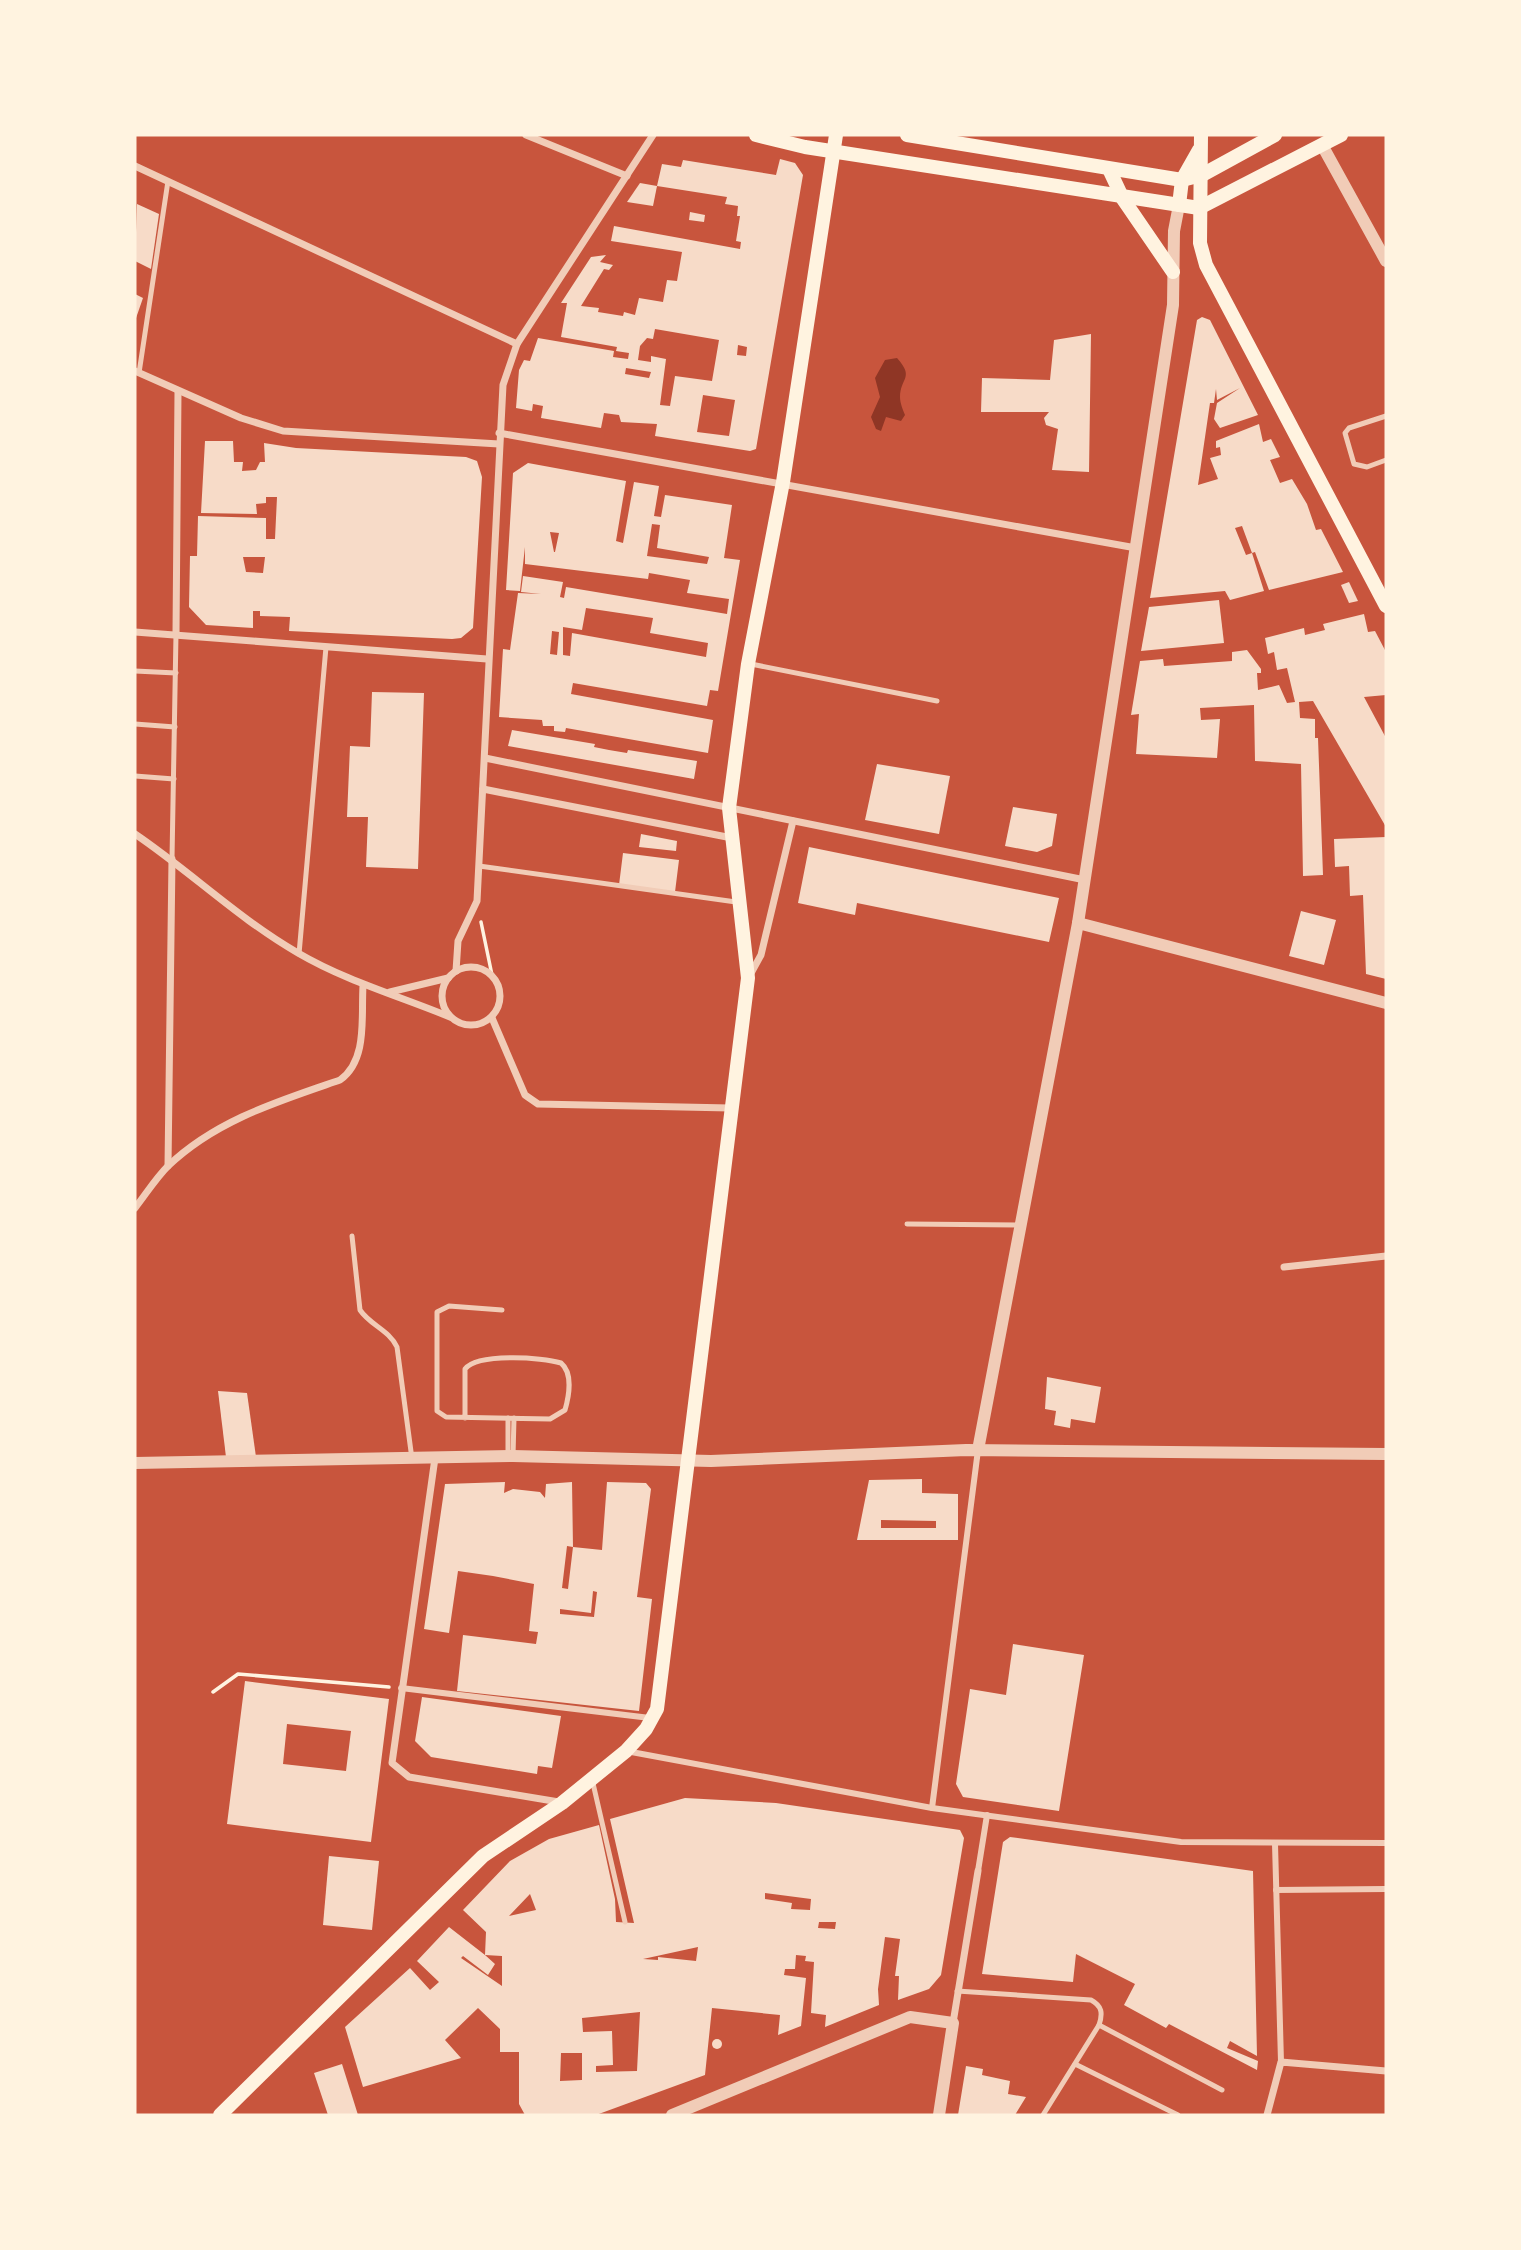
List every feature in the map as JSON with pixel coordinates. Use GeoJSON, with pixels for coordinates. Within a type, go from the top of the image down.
{"type":"FeatureCollection","features":[{"type":"Feature","properties":{"kind":"main road"},"geometry":{"type":"LineString","coordinates":[[756,135],[1123,199],[1199,208],[1320,140],[1341,135]]}},
{"type":"Feature","properties":{"kind":"main road"},"geometry":{"type":"LineString","coordinates":[[225,2113],[483,1856],[562,1803],[626,1751],[653,1718],[689,1461],[730,1108],[748,978],[729,808],[748,664],[783,482],[836,135]]}},
{"type":"Feature","properties":{"kind":"main road"},"geometry":{"type":"LineString","coordinates":[[907,135],[1182,180],[1202,175],[1275,135]]}},
{"type":"Feature","properties":{"kind":"main road"},"geometry":{"type":"LineString","coordinates":[[1201,135],[1200,243],[1206,265],[1386,606]]}},
{"type":"Feature","properties":{"kind":"main road"},"geometry":{"type":"LineString","coordinates":[[1179,205],[1182,180],[1199,150]]}},
{"type":"Feature","properties":{"kind":"main road"},"geometry":{"type":"LineString","coordinates":[[1109,169],[1123,199],[1173,272]]}},
{"type":"Feature","properties":{"kind":"street"},"geometry":{"type":"LineString","coordinates":[[526,135],[627,176]]}},
{"type":"Feature","properties":{"kind":"street"},"geometry":{"type":"LineString","coordinates":[[456,971],[458,941],[477,901],[480,866],[487,659],[503,384],[517,344],[653,135]]}},
{"type":"Feature","properties":{"kind":"street"},"geometry":{"type":"LineString","coordinates":[[1320,140],[1386,261]]}},
{"type":"Feature","properties":{"kind":"street"},"geometry":{"type":"LineString","coordinates":[[135,166],[517,344]]}},
{"type":"Feature","properties":{"kind":"street"},"geometry":{"type":"LineString","coordinates":[[932,1808],[978,1450],[1078,923],[1136,548],[1173,304],[1174,231],[1179,205]]}},
{"type":"Feature","properties":{"kind":"street"},"geometry":{"type":"LineString","coordinates":[[137,372],[251,422],[283,431],[499,444]]}},
{"type":"Feature","properties":{"kind":"street"},"geometry":{"type":"LineString","coordinates":[[176,634],[178,392]]}},
{"type":"Feature","properties":{"kind":"street"},"geometry":{"type":"LineString","coordinates":[[499,433],[783,482],[1136,548]]}},
{"type":"Feature","properties":{"kind":"street"},"geometry":{"type":"LineString","coordinates":[[135,632],[487,659]]}},
{"type":"Feature","properties":{"kind":"street"},"geometry":{"type":"LineString","coordinates":[[485,758],[1084,880]]}},
{"type":"Feature","properties":{"kind":"street"},"geometry":{"type":"LineString","coordinates":[[483,789],[732,838]]}},
{"type":"Feature","properties":{"kind":"street"},"geometry":{"type":"LineString","coordinates":[[748,978],[761,955],[793,821]]}},
{"type":"Feature","properties":{"kind":"street"},"geometry":{"type":"LineString","coordinates":[[135,834],[172,859],[208,891],[299,954],[363,986],[389,992],[463,1025],[478,1025],[492,1018],[501,1001],[501,991],[492,975],[474,967],[456,971],[448,978],[389,992]]}},
{"type":"Feature","properties":{"kind":"street"},"geometry":{"type":"LineString","coordinates":[[168,1166],[172,859]]}},
{"type":"Feature","properties":{"kind":"street"},"geometry":{"type":"LineString","coordinates":[[1078,923],[1386,1003]]}},
{"type":"Feature","properties":{"kind":"street"},"geometry":{"type":"LineString","coordinates":[[448,978],[442,997],[450,1017]]}},
{"type":"Feature","properties":{"kind":"street"},"geometry":{"type":"LineString","coordinates":[[135,1208],[168,1166],[220,1128],[261,1107],[340,1080],[350,1073],[359,1052],[363,986]]}},
{"type":"Feature","properties":{"kind":"street"},"geometry":{"type":"LineString","coordinates":[[492,1018],[525,1095],[538,1104],[730,1108]]}},
{"type":"Feature","properties":{"kind":"street"},"geometry":{"type":"LineString","coordinates":[[1284,1267],[1386,1256]]}},
{"type":"Feature","properties":{"kind":"street"},"geometry":{"type":"LineString","coordinates":[[135,1463],[511,1457],[689,1461],[978,1450],[1386,1454]]}},
{"type":"Feature","properties":{"kind":"street"},"geometry":{"type":"LineString","coordinates":[[435,1458],[392,1763],[409,1777],[562,1803]]}},
{"type":"Feature","properties":{"kind":"street"},"geometry":{"type":"LineString","coordinates":[[401,1688],[653,1718]]}},
{"type":"Feature","properties":{"kind":"street"},"geometry":{"type":"LineString","coordinates":[[626,1751],[932,1808],[1181,1842],[1386,1843]]}},
{"type":"Feature","properties":{"kind":"street"},"geometry":{"type":"LineString","coordinates":[[939,2115],[987,1815]]}},
{"type":"Feature","properties":{"kind":"street"},"geometry":{"type":"LineString","coordinates":[[1267,2115],[1281,2062],[1275,1844]]}},
{"type":"Feature","properties":{"kind":"street"},"geometry":{"type":"LineString","coordinates":[[1276,1890],[1386,1889]]}},
{"type":"Feature","properties":{"kind":"street"},"geometry":{"type":"LineString","coordinates":[[672,2115],[910,2017],[953,2023]]}},
{"type":"Feature","properties":{"kind":"street"},"geometry":{"type":"LineString","coordinates":[[1281,2062],[1386,2071]]}},
{"type":"Feature","properties":{"kind":"lane"},"geometry":{"type":"LineString","coordinates":[[137,372],[168,181]]}},
{"type":"Feature","properties":{"kind":"lane"},"geometry":{"type":"LineString","coordinates":[[1386,416],[1349,428],[1345,433],[1354,464],[1367,467],[1386,460]]}},
{"type":"Feature","properties":{"kind":"lane"},"geometry":{"type":"LineString","coordinates":[[172,859],[176,634]]}},
{"type":"Feature","properties":{"kind":"lane"},"geometry":{"type":"LineString","coordinates":[[299,954],[327,647]]}},
{"type":"Feature","properties":{"kind":"lane"},"geometry":{"type":"LineString","coordinates":[[748,664],[937,701]]}},
{"type":"Feature","properties":{"kind":"lane"},"geometry":{"type":"LineString","coordinates":[[135,671],[176,673]]}},
{"type":"Feature","properties":{"kind":"lane"},"geometry":{"type":"LineString","coordinates":[[135,724],[175,727]]}},
{"type":"Feature","properties":{"kind":"lane"},"geometry":{"type":"LineString","coordinates":[[135,776],[174,779]]}},
{"type":"Feature","properties":{"kind":"lane"},"geometry":{"type":"LineString","coordinates":[[480,866],[740,902]]}},
{"type":"Feature","properties":{"kind":"lane"},"geometry":{"type":"LineString","coordinates":[[907,1224],[1020,1225]]}},
{"type":"Feature","properties":{"kind":"lane"},"geometry":{"type":"LineString","coordinates":[[352,1236],[359,1310],[393,1338],[397,1347],[412,1459]]}},
{"type":"Feature","properties":{"kind":"lane"},"geometry":{"type":"LineString","coordinates":[[465,1418],[463,1377],[470,1363],[476,1360],[555,1361],[566,1367],[567,1403],[561,1414],[550,1419],[446,1418],[437,1410],[435,1318],[442,1308],[449,1306],[502,1310]]}},
{"type":"Feature","properties":{"kind":"lane"},"geometry":{"type":"LineString","coordinates":[[511,1418],[511,1457]]}},
{"type":"Feature","properties":{"kind":"lane"},"geometry":{"type":"LineString","coordinates":[[592,1778],[625,1922]]}},
{"type":"Feature","properties":{"kind":"lane"},"geometry":{"type":"LineString","coordinates":[[957,1991],[1091,2000],[1101,2009],[1100,2025],[1043,2115]]}},
{"type":"Feature","properties":{"kind":"lane"},"geometry":{"type":"LineString","coordinates":[[1100,2025],[1222,2090]]}},
{"type":"Feature","properties":{"kind":"lane"},"geometry":{"type":"LineString","coordinates":[[1075,2064],[1178,2115]]}},
{"type":"Feature","properties":{"kind":"path"},"geometry":{"type":"LineString","coordinates":[[477,901],[492,975]]}},
{"type":"Feature","properties":{"kind":"path"},"geometry":{"type":"LineString","coordinates":[[214,1692],[238,1674],[401,1688]]}},
{"type":"Feature","properties":{"kind":"shaded area"},"geometry":{"type":"Polygon","coordinates":[[[897,358],[906,374],[900,397],[905,415],[901,421],[886,417],[881,431],[876,429],[871,417],[880,397],[875,378],[885,360],[897,358]]]}},
{"type":"Feature","properties":{"kind":"building"},"geometry":{"type":"Polygon","coordinates":[[[780,159],[795,163],[803,175],[756,449],[750,451],[655,436],[657,424],[621,422],[619,415],[604,413],[601,428],[541,418],[543,406],[533,404],[532,411],[516,408],[519,370],[524,360],[530,361],[538,338],[614,351],[613,357],[628,359],[629,353],[616,351],[617,347],[561,337],[567,303],[561,303],[591,257],[606,255],[600,262],[613,265],[609,270],[604,269],[581,306],[599,308],[598,312],[623,316],[624,312],[635,315],[639,298],[663,302],[667,280],[677,281],[682,252],[611,241],[614,226],[740,249],[741,242],[736,241],[740,216],[737,216],[738,206],[725,204],[727,197],[657,186],[662,164],[681,167],[683,160],[776,175],[780,159]],[[655,329],[653,339],[647,338],[640,346],[638,360],[651,362],[651,356],[666,359],[660,405],[670,406],[675,376],[712,381],[719,340],[655,329]],[[738,345],[737,355],[746,356],[747,347],[738,345]],[[626,368],[625,374],[649,378],[651,372],[626,368]],[[703,395],[697,432],[729,436],[735,400],[703,395]]]}},
{"type":"Feature","properties":{"kind":"building"},"geometry":{"type":"Polygon","coordinates":[[[640,183],[657,186],[653,206],[627,202],[640,183]]]}},
{"type":"Feature","properties":{"kind":"building"},"geometry":{"type":"Polygon","coordinates":[[[137,204],[159,214],[151,269],[135,261],[137,204]]]}},
{"type":"Feature","properties":{"kind":"building"},"geometry":{"type":"Polygon","coordinates":[[[690,212],[705,215],[704,222],[689,220],[690,212]]]}},
{"type":"Feature","properties":{"kind":"building"},"geometry":{"type":"Polygon","coordinates":[[[135,294],[143,298],[135,321],[135,294]]]}},
{"type":"Feature","properties":{"kind":"building"},"geometry":{"type":"Polygon","coordinates":[[[1202,317],[1210,320],[1258,415],[1220,428],[1214,419],[1217,403],[1240,388],[1217,400],[1216,389],[1214,403],[1210,403],[1198,485],[1218,479],[1210,458],[1221,455],[1220,447],[1216,448],[1216,441],[1259,424],[1263,442],[1271,439],[1280,457],[1270,460],[1280,483],[1292,479],[1307,504],[1316,530],[1321,529],[1343,572],[1269,590],[1255,552],[1252,553],[1264,591],[1230,600],[1225,591],[1150,598],[1197,320],[1202,317]],[[1242,526],[1235,528],[1246,555],[1252,553],[1242,526]]]}},
{"type":"Feature","properties":{"kind":"building"},"geometry":{"type":"Polygon","coordinates":[[[1091,334],[1089,472],[1052,470],[1058,429],[1046,425],[1044,418],[1049,412],[981,412],[982,378],[1050,380],[1054,340],[1091,334]]]}},
{"type":"Feature","properties":{"kind":"building"},"geometry":{"type":"Polygon","coordinates":[[[205,441],[233,441],[234,462],[243,462],[242,471],[256,470],[260,462],[265,462],[264,443],[296,448],[466,457],[477,461],[482,477],[473,628],[461,638],[452,639],[289,631],[290,617],[260,616],[260,611],[253,611],[253,628],[206,625],[189,607],[190,556],[197,556],[198,516],[266,518],[266,539],[275,539],[277,497],[266,497],[266,503],[256,504],[257,514],[201,513],[205,441]],[[243,557],[246,572],[263,573],[265,557],[243,557]]]}},
{"type":"Feature","properties":{"kind":"building"},"geometry":{"type":"Polygon","coordinates":[[[528,463],[626,481],[616,541],[623,543],[634,482],[659,486],[654,516],[661,517],[665,495],[732,505],[724,558],[740,560],[718,691],[710,690],[707,706],[573,683],[571,694],[713,720],[708,753],[566,728],[565,732],[554,731],[554,726],[543,726],[542,720],[499,717],[503,649],[510,650],[518,593],[541,594],[521,592],[523,576],[563,582],[560,597],[564,598],[566,587],[727,614],[729,599],[687,593],[690,580],[649,573],[648,579],[525,564],[525,547],[520,591],[506,590],[513,473],[528,463]],[[652,524],[647,556],[707,564],[709,557],[657,548],[660,525],[652,524]],[[550,532],[554,552],[559,533],[550,532]],[[586,608],[582,630],[563,627],[563,655],[570,656],[572,633],[706,657],[708,643],[650,633],[653,618],[586,608]],[[552,631],[550,654],[557,655],[559,632],[552,631]]]}},
{"type":"Feature","properties":{"kind":"building"},"geometry":{"type":"Polygon","coordinates":[[[1349,582],[1358,601],[1349,603],[1341,585],[1349,582]]]}},
{"type":"Feature","properties":{"kind":"building"},"geometry":{"type":"Polygon","coordinates":[[[1219,600],[1224,643],[1141,651],[1149,607],[1219,600]]]}},
{"type":"Feature","properties":{"kind":"building"},"geometry":{"type":"Polygon","coordinates":[[[1364,614],[1368,632],[1375,631],[1386,652],[1386,695],[1364,697],[1386,738],[1386,827],[1313,701],[1299,702],[1300,718],[1315,719],[1315,738],[1318,738],[1323,875],[1303,876],[1301,764],[1255,761],[1254,705],[1200,708],[1201,720],[1220,719],[1217,758],[1136,754],[1139,714],[1131,715],[1140,661],[1163,659],[1164,666],[1232,661],[1232,652],[1247,650],[1261,669],[1261,673],[1257,673],[1258,690],[1279,685],[1287,703],[1295,702],[1287,668],[1277,670],[1274,652],[1268,654],[1265,638],[1304,628],[1305,635],[1325,630],[1323,624],[1364,614]]]}},
{"type":"Feature","properties":{"kind":"building"},"geometry":{"type":"Polygon","coordinates":[[[372,692],[424,693],[418,869],[366,867],[368,817],[347,817],[350,746],[370,747],[372,692]]]}},
{"type":"Feature","properties":{"kind":"building"},"geometry":{"type":"Polygon","coordinates":[[[512,730],[595,744],[594,747],[609,750],[627,753],[628,750],[697,761],[694,779],[508,746],[512,730]]]}},
{"type":"Feature","properties":{"kind":"building"},"geometry":{"type":"Polygon","coordinates":[[[877,764],[950,776],[939,834],[865,820],[877,764]]]}},
{"type":"Feature","properties":{"kind":"building"},"geometry":{"type":"Polygon","coordinates":[[[1013,807],[1057,814],[1052,846],[1037,852],[1005,846],[1013,807]]]}},
{"type":"Feature","properties":{"kind":"building"},"geometry":{"type":"Polygon","coordinates":[[[641,834],[677,841],[676,851],[639,847],[641,834]]]}},
{"type":"Feature","properties":{"kind":"building"},"geometry":{"type":"Polygon","coordinates":[[[1386,837],[1386,979],[1366,974],[1363,895],[1350,896],[1349,866],[1335,867],[1334,839],[1386,837]]]}},
{"type":"Feature","properties":{"kind":"building"},"geometry":{"type":"Polygon","coordinates":[[[809,847],[1059,898],[1049,942],[857,903],[855,915],[798,903],[809,847]]]}},
{"type":"Feature","properties":{"kind":"building"},"geometry":{"type":"Polygon","coordinates":[[[623,853],[679,860],[675,892],[619,885],[623,853]]]}},
{"type":"Feature","properties":{"kind":"building"},"geometry":{"type":"Polygon","coordinates":[[[1301,911],[1336,920],[1324,965],[1289,956],[1301,911]]]}},
{"type":"Feature","properties":{"kind":"building"},"geometry":{"type":"Polygon","coordinates":[[[1047,1377],[1101,1387],[1095,1423],[1071,1419],[1070,1428],[1054,1425],[1056,1411],[1045,1409],[1047,1377]]]}},
{"type":"Feature","properties":{"kind":"building"},"geometry":{"type":"Polygon","coordinates":[[[218,1391],[247,1393],[256,1457],[226,1457],[218,1391]]]}},
{"type":"Feature","properties":{"kind":"building"},"geometry":{"type":"Polygon","coordinates":[[[922,1479],[922,1493],[958,1494],[958,1540],[857,1540],[869,1480],[922,1479]],[[881,1520],[881,1528],[936,1528],[936,1521],[881,1520]]]}},
{"type":"Feature","properties":{"kind":"building"},"geometry":{"type":"Polygon","coordinates":[[[505,1482],[504,1493],[513,1489],[540,1492],[545,1498],[546,1484],[572,1482],[573,1547],[602,1550],[607,1482],[646,1483],[651,1489],[637,1597],[652,1599],[639,1711],[457,1691],[463,1635],[536,1644],[538,1632],[529,1631],[534,1584],[458,1571],[449,1633],[424,1629],[445,1484],[505,1482]],[[567,1546],[562,1588],[568,1589],[573,1547],[567,1546]],[[593,1591],[591,1613],[560,1609],[560,1614],[594,1617],[597,1592],[593,1591]]]}},
{"type":"Feature","properties":{"kind":"building"},"geometry":{"type":"Polygon","coordinates":[[[1013,1644],[1084,1655],[1059,1811],[963,1797],[956,1784],[970,1689],[1006,1695],[1013,1644]]]}},
{"type":"Feature","properties":{"kind":"building"},"geometry":{"type":"Polygon","coordinates":[[[245,1681],[389,1699],[371,1842],[227,1824],[245,1681]],[[287,1724],[283,1764],[346,1771],[351,1731],[287,1724]]]}},
{"type":"Feature","properties":{"kind":"building"},"geometry":{"type":"Polygon","coordinates":[[[422,1697],[561,1716],[552,1768],[538,1766],[537,1774],[431,1757],[415,1741],[422,1697]]]}},
{"type":"Feature","properties":{"kind":"building"},"geometry":{"type":"Polygon","coordinates":[[[685,1798],[776,1803],[960,1830],[964,1838],[941,1975],[929,1989],[898,2000],[899,1976],[895,1976],[900,1939],[885,1937],[878,1989],[879,2005],[825,2027],[826,2015],[811,2013],[814,1962],[805,1961],[806,1956],[796,1955],[795,1969],[785,1969],[784,1975],[806,1978],[801,2026],[778,2035],[780,2015],[712,2008],[705,2075],[596,2115],[525,2115],[519,2104],[519,2052],[500,2052],[500,2029],[478,2008],[445,2040],[461,2058],[363,2087],[345,2027],[410,1968],[430,1990],[439,1982],[417,1961],[449,1927],[485,1955],[486,1932],[463,1910],[510,1861],[549,1839],[599,1825],[615,1899],[616,1922],[634,1923],[610,1819],[685,1798]],[[765,1893],[765,1899],[792,1903],[791,1909],[810,1910],[811,1899],[765,1893]],[[530,1894],[509,1916],[536,1910],[530,1894]],[[819,1922],[818,1928],[835,1929],[836,1922],[819,1922]],[[698,1947],[643,1959],[658,1960],[658,1957],[696,1961],[698,1947]],[[485,1955],[495,1964],[488,1975],[463,1956],[461,1958],[502,1986],[502,1956],[485,1955]],[[640,2012],[582,2018],[583,2032],[612,2031],[613,2065],[596,2066],[596,2072],[637,2071],[640,2012]],[[561,2053],[560,2081],[582,2080],[582,2053],[561,2053]]]}},
{"type":"Feature","properties":{"kind":"building"},"geometry":{"type":"Polygon","coordinates":[[[1010,1837],[1253,1871],[1257,2056],[1230,2041],[1227,2048],[1258,2061],[1257,2070],[1169,2024],[1166,2028],[1124,2005],[1135,1984],[1076,1954],[1073,1982],[982,1974],[1003,1842],[1010,1837]]]}},
{"type":"Feature","properties":{"kind":"building"},"geometry":{"type":"Polygon","coordinates":[[[329,1856],[379,1861],[372,1930],[323,1925],[329,1856]]]}},
{"type":"Feature","properties":{"kind":"building"},"geometry":{"type":"Polygon","coordinates":[[[717,2039],[721,2040],[721,2048],[717,2049],[713,2048],[712,2044],[713,2040],[717,2039]]]}},
{"type":"Feature","properties":{"kind":"building"},"geometry":{"type":"Polygon","coordinates":[[[342,2064],[358,2115],[328,2115],[314,2073],[342,2064]]]}},
{"type":"Feature","properties":{"kind":"building"},"geometry":{"type":"Polygon","coordinates":[[[966,2066],[983,2069],[982,2075],[1010,2081],[1008,2094],[1026,2097],[1015,2115],[958,2115],[966,2066]]]}}]}
